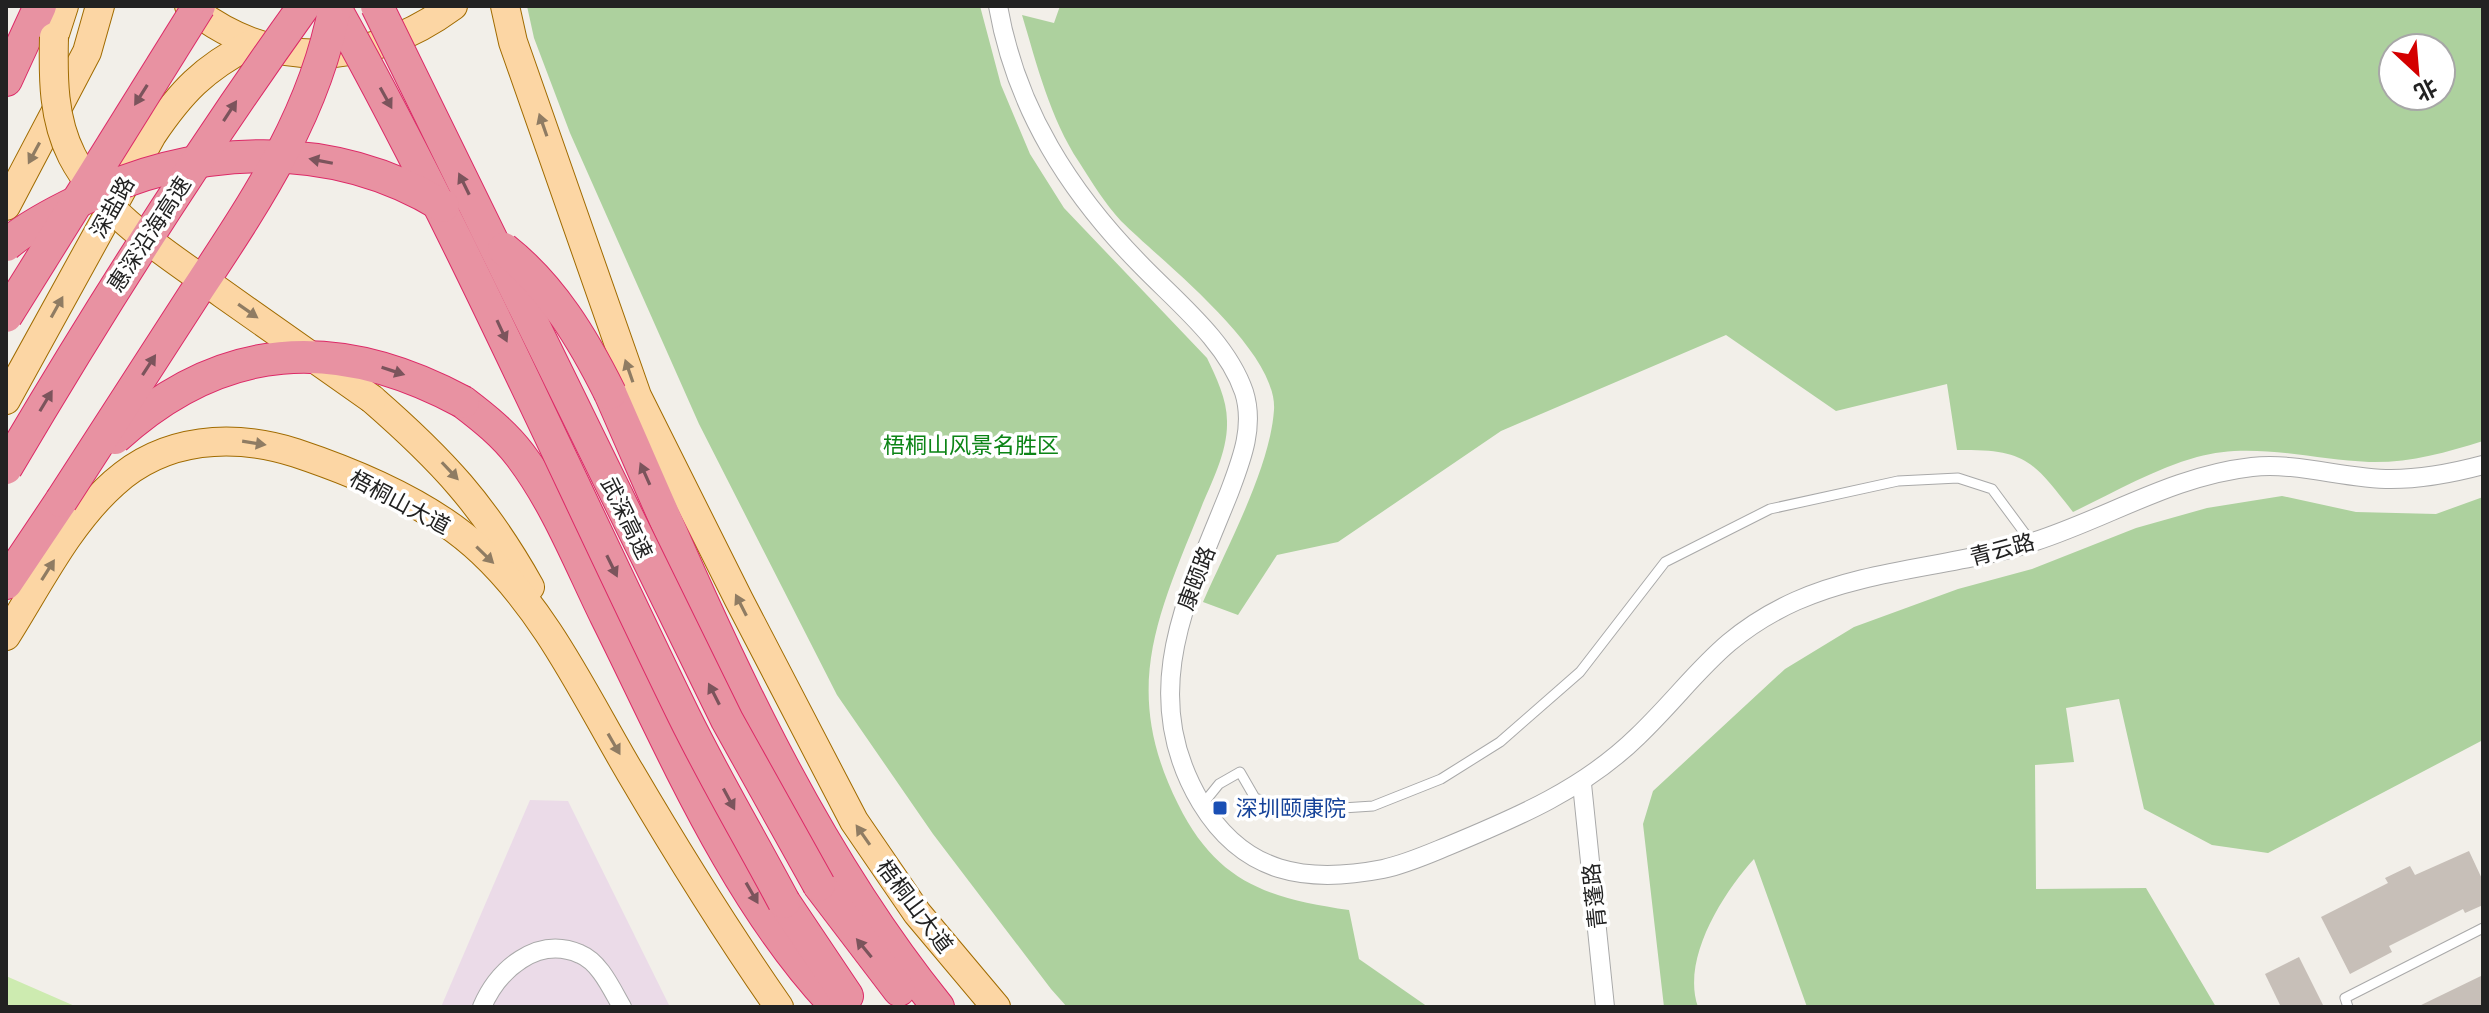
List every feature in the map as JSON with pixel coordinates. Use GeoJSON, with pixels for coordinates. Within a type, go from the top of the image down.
{"type":"FeatureCollection","features":[{"type":"Feature","properties":{"kind":"highway"},"geometry":{"type":"LineString","coordinates":[[6,80],[40,6]]}},
{"type":"Feature","properties":{"kind":"highway"},"geometry":{"type":"LineString","coordinates":[[6,316],[199,6]]}},
{"type":"Feature","properties":{"kind":"highway","name":"惠深沿海高速"},"geometry":{"type":"LineString","coordinates":[[6,468],[112,290],[237,99],[304,6]]}},
{"type":"Feature","properties":{"kind":"highway"},"geometry":{"type":"LineString","coordinates":[[6,583],[260,195],[291,139],[323,56],[334,6]]}},
{"type":"Feature","properties":{"kind":"highway","name":"武深高速"},"geometry":{"type":"LineString","coordinates":[[334,6],[398,121],[493,312],[686,719],[784,902],[855,1007]]}},
{"type":"Feature","properties":{"kind":"highway","name":"武深高速"},"geometry":{"type":"LineString","coordinates":[[377,6],[720,706],[819,885],[857,939],[914,1007]]}},
{"type":"Feature","properties":{"kind":"highway"},"geometry":{"type":"LineString","coordinates":[[6,245],[59,211],[108,187],[197,160],[249,154],[310,158],[357,168],[428,197],[470,223],[509,253],[540,283],[567,317],[610,393],[697,590],[793,783],[839,867],[900,960],[938,1007]]}},
{"type":"Feature","properties":{"kind":"highway"},"geometry":{"type":"LineString","coordinates":[[61,501],[108,444],[139,416],[203,376],[246,362],[284,357],[338,358],[384,367],[425,381],[463,402],[493,425],[521,455],[566,535],[689,782],[759,905],[801,969],[837,1007]]}},
{"type":"Feature","properties":{"kind":"main road"},"geometry":{"type":"LineString","coordinates":[[64,6],[54,37],[55,98],[61,128],[86,178],[110,207],[164,250],[372,399],[429,449],[484,510],[532,590],[575,676]]}},
{"type":"Feature","properties":{"kind":"main road"},"geometry":{"type":"LineString","coordinates":[[6,206],[87,52],[100,6]]}},
{"type":"Feature","properties":{"kind":"main road"},"geometry":{"type":"LineString","coordinates":[[189,6],[251,44],[301,54],[339,53],[378,46],[417,30],[453,6]]}},
{"type":"Feature","properties":{"kind":"main road","name":"梧桐山大道"},"geometry":{"type":"LineString","coordinates":[[505,6],[513,42],[637,396],[804,730],[854,821],[917,913],[996,1007]]}},
{"type":"Feature","properties":{"kind":"main road","name":"深盐路"},"geometry":{"type":"LineString","coordinates":[[6,400],[152,135],[179,95],[216,62],[251,44]]}},
{"type":"Feature","properties":{"kind":"main road","name":"梧桐山大道"},"geometry":{"type":"LineString","coordinates":[[6,636],[75,527],[116,481],[165,451],[200,442],[237,440],[275,447],[320,461],[447,524],[481,550],[527,601],[575,676],[714,912],[779,1007]]}},
{"type":"Feature","properties":{"kind":"street","name":"康颐路"},"geometry":{"type":"LineString","coordinates":[[998,6],[1015,74],[1051,154],[1092,212],[1205,331],[1227,360],[1247,400],[1249,422],[1238,470],[1184,605],[1170,666],[1171,720],[1187,777],[1202,805],[1242,852],[1267,867],[1311,875],[1343,874],[1408,863],[1582,784]]}},
{"type":"Feature","properties":{"kind":"street","name":"青云路"},"geometry":{"type":"LineString","coordinates":[[1582,784],[1640,735],[1726,642],[1797,600],[1853,581],[1906,573],[2032,543],[2155,490],[2209,473],[2261,466],[2389,479],[2443,475],[2483,465]]}},
{"type":"Feature","properties":{"kind":"street","name":"青蓬路"},"geometry":{"type":"LineString","coordinates":[[1582,784],[1605,1007]]}},
{"type":"Feature","properties":{"kind":"street"},"geometry":{"type":"LineString","coordinates":[[482,1007],[505,969],[529,954],[556,948],[582,954],[622,1007]]}},
{"type":"Feature","properties":{"kind":"lane"},"geometry":{"type":"LineString","coordinates":[[1202,805],[1219,784],[1240,772],[1255,798],[1297,811],[1373,806],[1441,779],[1500,742],[1580,672],[1665,562],[1770,509],[1898,481],[1958,478],[1992,489],[2032,543]]}},
{"type":"Feature","properties":{"kind":"lane"},"geometry":{"type":"LineString","coordinates":[[2348,1007],[2345,998],[2483,928]]}},
{"type":"Feature","properties":{"kind":"shaded area"},"geometry":{"type":"Polygon","coordinates":[[[530,800],[568,801],[670,1007],[441,1007],[530,800]]]}},
{"type":"Feature","properties":{"kind":"green space","name":"梧桐山风景名胜区"},"geometry":{"type":"Polygon","coordinates":[[[527,6],[980,6],[1001,85],[1030,154],[1064,208],[1207,358],[1225,405],[1227,432],[1222,455],[1171,584],[1159,619],[1152,654],[1149,689],[1151,725],[1161,763],[1178,804],[1193,831],[1210,852],[1248,882],[1294,899],[1349,910],[1359,959],[1428,1007],[1067,1007],[933,834],[837,695],[699,424],[570,133],[534,38],[527,6]]]}},
{"type":"Feature","properties":{"kind":"green space"},"geometry":{"type":"Polygon","coordinates":[[[1060,6],[2483,6],[2483,441],[2427,456],[2384,462],[2261,451],[2218,453],[2165,468],[2073,512],[2047,480],[2026,461],[1998,452],[1957,450],[1947,384],[1836,411],[1726,335],[1501,431],[1338,542],[1277,555],[1238,615],[1203,602],[1265,457],[1274,410],[1270,386],[1238,334],[1115,214],[1093,185],[1060,128],[1045,91],[1022,15],[1054,23],[1060,6]]]}},
{"type":"Feature","properties":{"kind":"green space"},"geometry":{"type":"Polygon","coordinates":[[[2282,496],[2356,512],[2436,514],[2483,497],[2483,740],[2268,853],[2212,845],[2144,809],[2119,699],[2066,708],[2074,762],[2035,765],[2036,889],[2146,888],[2216,1007],[1807,1007],[1754,859],[1718,908],[1700,948],[1694,988],[1698,1007],[1664,1007],[1643,824],[1653,791],[1785,669],[1854,627],[1958,589],[2032,569],[2136,528],[2207,508],[2282,496]]]}},
{"type":"Feature","properties":{"kind":"green space"},"geometry":{"type":"Polygon","coordinates":[[[6,976],[77,1007],[6,1007],[6,976]]]}},
{"type":"Feature","properties":{"kind":"building"},"geometry":{"type":"Polygon","coordinates":[[[2469,851],[2483,881],[2483,905],[2465,913],[2463,909],[2389,946],[2392,952],[2350,974],[2321,917],[2388,883],[2385,878],[2410,866],[2415,875],[2469,851]]]}},
{"type":"Feature","properties":{"kind":"building"},"geometry":{"type":"Polygon","coordinates":[[[2299,957],[2324,1007],[2281,1007],[2265,974],[2299,957]]]}},
{"type":"Feature","properties":{"kind":"building"},"geometry":{"type":"Polygon","coordinates":[[[2483,975],[2483,1007],[2417,1007],[2483,975]]]}},
{"type":"Feature","properties":{"kind":"place","name":"深圳颐康院"},"geometry":{"type":"Point","coordinates":[1220,808]}}]}
